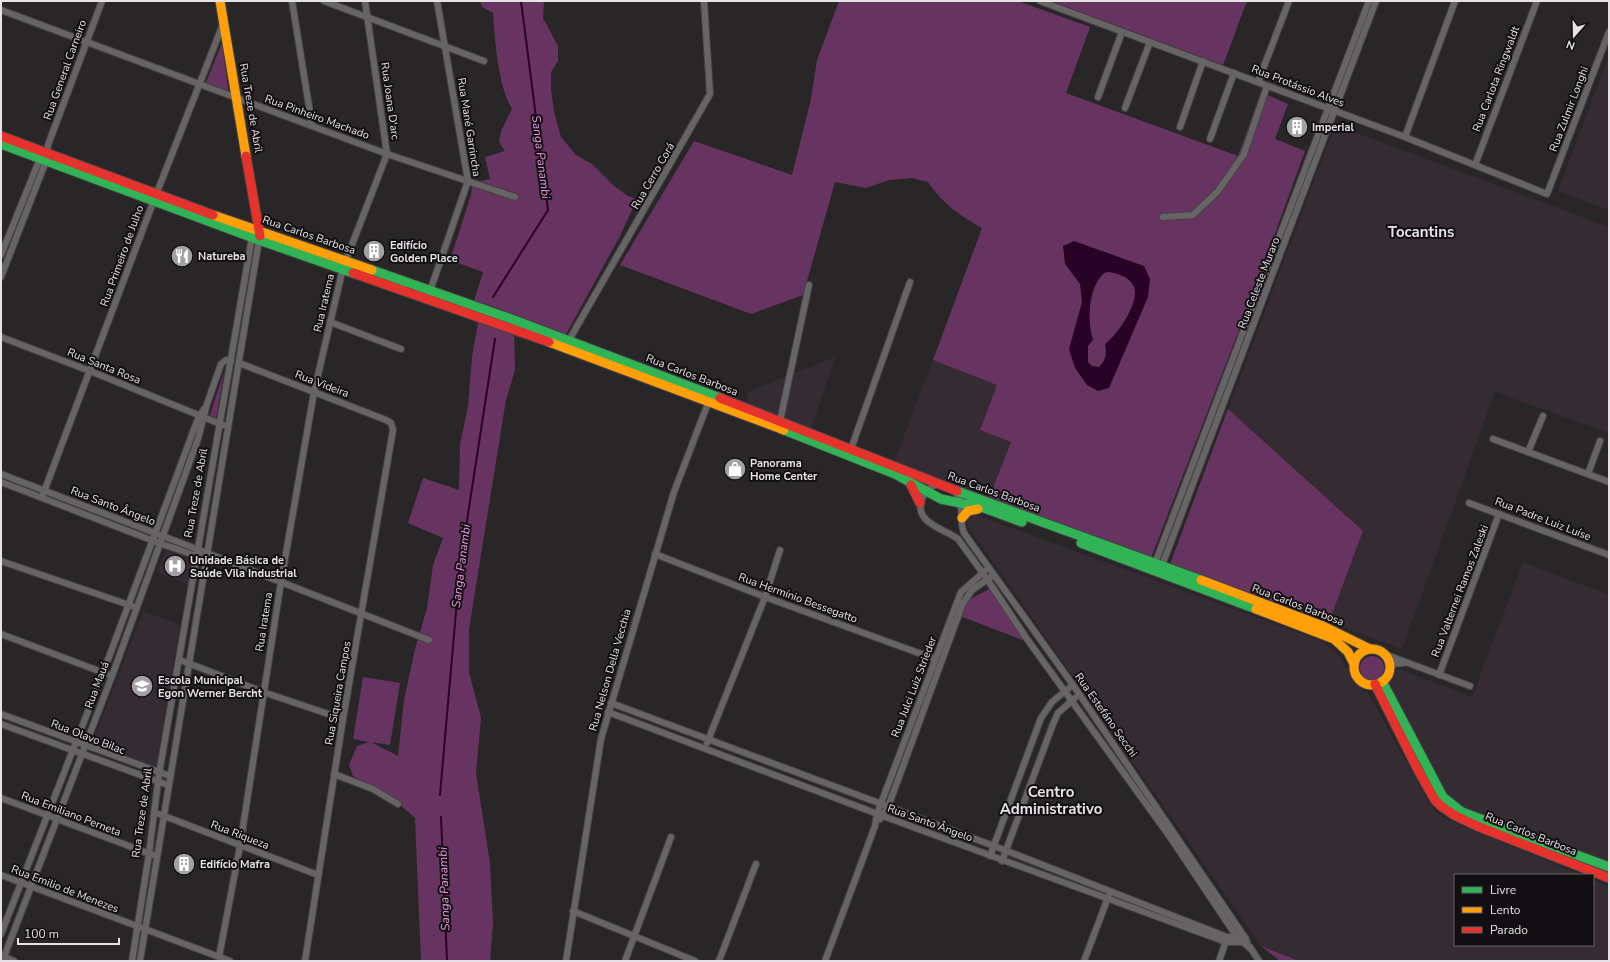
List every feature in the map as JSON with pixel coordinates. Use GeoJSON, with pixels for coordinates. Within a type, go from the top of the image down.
{"type":"FeatureCollection","features":[{"type":"Feature","properties":{"kind":"street","name":"Rua General Carneiro"},"geometry":{"type":"LineString","coordinates":[[1,255],[45,154],[102,1]]}},
{"type":"Feature","properties":{"kind":"street","name":"Rua Treze de Abril"},"geometry":{"type":"LineString","coordinates":[[140,961],[156,856],[190,662],[239,363],[258,220],[220,1]]}},
{"type":"Feature","properties":{"kind":"street"},"geometry":{"type":"LineString","coordinates":[[292,1],[312,125]]}},
{"type":"Feature","properties":{"kind":"street"},"geometry":{"type":"LineString","coordinates":[[324,1],[368,16],[484,61]]}},
{"type":"Feature","properties":{"kind":"street","name":"Rua Joana D'arc"},"geometry":{"type":"LineString","coordinates":[[344,265],[387,154],[365,1]]}},
{"type":"Feature","properties":{"kind":"street","name":"Rua Mané Garrincha"},"geometry":{"type":"LineString","coordinates":[[429,294],[468,181],[438,1]]}},
{"type":"Feature","properties":{"kind":"street","name":"Rua Cerro Corá"},"geometry":{"type":"LineString","coordinates":[[567,344],[710,94],[704,1]]}},
{"type":"Feature","properties":{"kind":"street","name":"Rua Protássio Alves"},"geometry":{"type":"LineString","coordinates":[[1040,1],[1405,137],[1547,194]]}},
{"type":"Feature","properties":{"kind":"street"},"geometry":{"type":"LineString","coordinates":[[1258,82],[1289,1]]}},
{"type":"Feature","properties":{"kind":"street","name":"Rua Celeste Muraro"},"geometry":{"type":"LineString","coordinates":[[1369,1],[1370,8]]}},
{"type":"Feature","properties":{"kind":"street","name":"Rua Celeste Muraro"},"geometry":{"type":"LineString","coordinates":[[1157,568],[1283,250],[1330,110],[1370,8],[1376,1]]}},
{"type":"Feature","properties":{"kind":"street"},"geometry":{"type":"LineString","coordinates":[[1405,137],[1455,1]]}},
{"type":"Feature","properties":{"kind":"street","name":"Rua Carlota Ringwaldt"},"geometry":{"type":"LineString","coordinates":[[1475,165],[1537,1]]}},
{"type":"Feature","properties":{"kind":"street","name":"Rua Pinheiro Machado"},"geometry":{"type":"LineString","coordinates":[[1,10],[387,154],[515,197]]}},
{"type":"Feature","properties":{"kind":"street","name":"Rua Primeiro de Julho"},"geometry":{"type":"LineString","coordinates":[[42,497],[198,84],[223,23]]}},
{"type":"Feature","properties":{"kind":"street"},"geometry":{"type":"LineString","coordinates":[[1098,97],[1122,32]]}},
{"type":"Feature","properties":{"kind":"street","name":"Rua Zulmir Longhi"},"geometry":{"type":"LineString","coordinates":[[1547,194],[1609,32]]}},
{"type":"Feature","properties":{"kind":"street"},"geometry":{"type":"LineString","coordinates":[[1125,108],[1150,42]]}},
{"type":"Feature","properties":{"kind":"street"},"geometry":{"type":"LineString","coordinates":[[1180,127],[1203,61]]}},
{"type":"Feature","properties":{"kind":"street"},"geometry":{"type":"LineString","coordinates":[[1210,139],[1234,73]]}},
{"type":"Feature","properties":{"kind":"street"},"geometry":{"type":"LineString","coordinates":[[1163,217],[1192,215],[1218,191],[1244,154],[1267,86]]}},
{"type":"Feature","properties":{"kind":"street","name":"Rua Carlos Barbosa"},"geometry":{"type":"LineString","coordinates":[[1,136],[155,198],[429,294],[710,398],[895,474],[925,492],[946,501],[984,508],[1055,530]]}},
{"type":"Feature","properties":{"kind":"street","name":"Rua Carlos Barbosa"},"geometry":{"type":"LineString","coordinates":[[1,144],[45,154]]}},
{"type":"Feature","properties":{"kind":"street"},"geometry":{"type":"LineString","coordinates":[[1,277],[45,154]]}},
{"type":"Feature","properties":{"kind":"street","name":"Rua Treze de Abril"},"geometry":{"type":"LineString","coordinates":[[132,961],[149,854],[159,774],[231,361],[256,234]]}},
{"type":"Feature","properties":{"kind":"street","name":"Rua Iratema"},"geometry":{"type":"LineString","coordinates":[[219,957],[240,846],[263,692],[314,392],[344,265]]}},
{"type":"Feature","properties":{"kind":"street"},"geometry":{"type":"LineString","coordinates":[[851,449],[910,282]]}},
{"type":"Feature","properties":{"kind":"street"},"geometry":{"type":"LineString","coordinates":[[780,421],[809,285]]}},
{"type":"Feature","properties":{"kind":"street"},"geometry":{"type":"LineString","coordinates":[[330,322],[401,349]]}},
{"type":"Feature","properties":{"kind":"street","name":"Rua Santa Rosa"},"geometry":{"type":"LineString","coordinates":[[1,337],[228,427]]}},
{"type":"Feature","properties":{"kind":"street","name":"Rua Mauá"},"geometry":{"type":"LineString","coordinates":[[2,956],[58,820],[84,746],[112,676],[137,607],[159,535],[221,364],[226,360],[231,361]]}},
{"type":"Feature","properties":{"kind":"street","name":"Rua Videira"},"geometry":{"type":"LineString","coordinates":[[239,363],[386,420],[391,423],[392,430]]}},
{"type":"Feature","properties":{"kind":"street","name":"Rua Carlos Barbosa"},"geometry":{"type":"LineString","coordinates":[[710,398],[780,421],[937,484],[1157,568],[1323,626],[1370,649],[1470,686]]}},
{"type":"Feature","properties":{"kind":"street","name":"Rua Nelson Della Vecchia"},"geometry":{"type":"LineString","coordinates":[[566,961],[601,738],[674,492],[710,398]]}},
{"type":"Feature","properties":{"kind":"street"},"geometry":{"type":"LineString","coordinates":[[1528,452],[1542,416]]}},
{"type":"Feature","properties":{"kind":"street","name":"Rua Siqueira Campos"},"geometry":{"type":"LineString","coordinates":[[305,961],[343,719],[362,615],[392,430]]}},
{"type":"Feature","properties":{"kind":"street"},"geometry":{"type":"LineString","coordinates":[[1492,439],[1609,482]]}},
{"type":"Feature","properties":{"kind":"street"},"geometry":{"type":"LineString","coordinates":[[1588,474],[1600,441]]}},
{"type":"Feature","properties":{"kind":"street","name":"Rua Santo Ângelo"},"geometry":{"type":"LineString","coordinates":[[1,474],[159,535],[197,553]]}},
{"type":"Feature","properties":{"kind":"street","name":"Rua Santo Ângelo"},"geometry":{"type":"LineString","coordinates":[[1,482],[157,542],[217,558],[429,640]]}},
{"type":"Feature","properties":{"kind":"street"},"geometry":{"type":"LineString","coordinates":[[909,482],[920,503],[926,520],[938,530],[953,535],[958,539],[1028,640],[1153,813],[1237,937],[1244,940]]}},
{"type":"Feature","properties":{"kind":"street"},"geometry":{"type":"LineString","coordinates":[[920,503],[925,492],[937,484]]}},
{"type":"Feature","properties":{"kind":"street","name":"Rua Estefáno Secchi"},"geometry":{"type":"LineString","coordinates":[[955,491],[961,498],[964,533],[1073,685],[1159,809],[1259,961]]}},
{"type":"Feature","properties":{"kind":"street","name":"Rua Padre Luiz Luíse"},"geometry":{"type":"LineString","coordinates":[[1469,502],[1609,555]]}},
{"type":"Feature","properties":{"kind":"street"},"geometry":{"type":"LineString","coordinates":[[962,518],[968,511],[984,508]]}},
{"type":"Feature","properties":{"kind":"street","name":"Rua Valternei Ramos Zaleski"},"geometry":{"type":"LineString","coordinates":[[1439,675],[1500,514]]}},
{"type":"Feature","properties":{"kind":"street"},"geometry":{"type":"LineString","coordinates":[[1,934],[129,605],[157,542]]}},
{"type":"Feature","properties":{"kind":"street"},"geometry":{"type":"LineString","coordinates":[[705,748],[765,597],[780,550]]}},
{"type":"Feature","properties":{"kind":"street","name":"Rua Hermínio Bessegatto"},"geometry":{"type":"LineString","coordinates":[[655,554],[765,597],[935,659]]}},
{"type":"Feature","properties":{"kind":"street"},"geometry":{"type":"LineString","coordinates":[[1,561],[137,607]]}},
{"type":"Feature","properties":{"kind":"street","name":"Rua Julci Luiz Strieder"},"geometry":{"type":"LineString","coordinates":[[880,815],[880,804],[960,592],[982,572],[990,568]]}},
{"type":"Feature","properties":{"kind":"street","name":"Rua Carlos Barbosa"},"geometry":{"type":"LineString","coordinates":[[1157,568],[1334,639],[1348,652],[1359,679],[1369,684],[1379,683]]}},
{"type":"Feature","properties":{"kind":"street","name":"Rua Julci Luiz Strieder"},"geometry":{"type":"LineString","coordinates":[[825,961],[875,826],[880,815],[888,807],[964,603],[972,590],[994,575]]}},
{"type":"Feature","properties":{"kind":"street"},"geometry":{"type":"LineString","coordinates":[[1,634],[112,676]]}},
{"type":"Feature","properties":{"kind":"street"},"geometry":{"type":"LineString","coordinates":[[1354,664],[1360,654],[1370,649]]}},
{"type":"Feature","properties":{"kind":"street"},"geometry":{"type":"LineString","coordinates":[[1379,683],[1389,670],[1389,664],[1384,654]]}},
{"type":"Feature","properties":{"kind":"street"},"geometry":{"type":"LineString","coordinates":[[180,660],[190,662],[263,692],[343,719]]}},
{"type":"Feature","properties":{"kind":"street","name":"Rua Carlos Barbosa"},"geometry":{"type":"LineString","coordinates":[[1389,664],[1407,663]]}},
{"type":"Feature","properties":{"kind":"street","name":"Rua Carlos Barbosa"},"geometry":{"type":"LineString","coordinates":[[1379,683],[1428,766],[1444,797],[1452,805],[1462,812],[1501,831],[1609,878]]}},
{"type":"Feature","properties":{"kind":"street","name":"Rua Carlos Barbosa"},"geometry":{"type":"LineString","coordinates":[[1379,683],[1418,770],[1435,800],[1441,806],[1454,815],[1609,867]]}},
{"type":"Feature","properties":{"kind":"street"},"geometry":{"type":"LineString","coordinates":[[990,856],[1041,718],[1052,702],[1073,685]]}},
{"type":"Feature","properties":{"kind":"street"},"geometry":{"type":"LineString","coordinates":[[1002,861],[1058,713],[1079,694]]}},
{"type":"Feature","properties":{"kind":"street","name":"Rua Santo Ângelo"},"geometry":{"type":"LineString","coordinates":[[611,704],[994,846],[1110,891],[1227,939],[1237,937]]}},
{"type":"Feature","properties":{"kind":"street","name":"Rua Santo Ângelo"},"geometry":{"type":"LineString","coordinates":[[608,712],[1002,861],[1227,939],[1244,940]]}},
{"type":"Feature","properties":{"kind":"street","name":"Rua Olavo Bilac"},"geometry":{"type":"LineString","coordinates":[[1,714],[159,774],[170,776]]}},
{"type":"Feature","properties":{"kind":"street","name":"Rua Olavo Bilac"},"geometry":{"type":"LineString","coordinates":[[1,724],[158,782],[168,784]]}},
{"type":"Feature","properties":{"kind":"street"},"geometry":{"type":"LineString","coordinates":[[1418,770],[1428,766]]}},
{"type":"Feature","properties":{"kind":"street"},"geometry":{"type":"LineString","coordinates":[[334,774],[372,789],[398,804]]}},
{"type":"Feature","properties":{"kind":"street","name":"Rua Emiliano Perneta"},"geometry":{"type":"LineString","coordinates":[[1,798],[156,856]]}},
{"type":"Feature","properties":{"kind":"street"},"geometry":{"type":"LineString","coordinates":[[1153,813],[1159,809]]}},
{"type":"Feature","properties":{"kind":"street","name":"Rua Riqueza"},"geometry":{"type":"LineString","coordinates":[[154,812],[318,875]]}},
{"type":"Feature","properties":{"kind":"street"},"geometry":{"type":"LineString","coordinates":[[625,961],[670,838]]}},
{"type":"Feature","properties":{"kind":"street"},"geometry":{"type":"LineString","coordinates":[[719,961],[756,864]]}},
{"type":"Feature","properties":{"kind":"street","name":"Rua Emilio de Menezes"},"geometry":{"type":"LineString","coordinates":[[1,875],[230,961]]}},
{"type":"Feature","properties":{"kind":"street"},"geometry":{"type":"LineString","coordinates":[[1084,961],[1110,891]]}},
{"type":"Feature","properties":{"kind":"street"},"geometry":{"type":"LineString","coordinates":[[573,911],[694,961]]}},
{"type":"Feature","properties":{"kind":"street"},"geometry":{"type":"LineString","coordinates":[[1219,961],[1227,939]]}},
{"type":"Feature","properties":{"kind":"street"},"geometry":{"type":"LineString","coordinates":[[2,956],[14,961]]}},
{"type":"Feature","properties":{"kind":"shaded area"},"geometry":{"type":"Polygon","coordinates":[[[480,1],[544,1],[543,18],[558,46],[558,61],[551,72],[551,89],[554,112],[561,137],[576,155],[592,164],[614,186],[628,196],[637,199],[620,236],[565,336],[500,309],[474,301],[483,272],[450,260],[471,195],[472,183],[490,179],[485,157],[505,151],[499,142],[501,131],[512,109],[503,88],[500,76],[493,13],[482,7],[480,1]]]}},
{"type":"Feature","properties":{"kind":"shaded area"},"geometry":{"type":"Polygon","coordinates":[[[839,1],[1018,1],[1090,27],[1066,93],[1238,156],[1261,92],[1288,104],[1275,139],[1305,151],[1254,291],[1151,558],[989,498],[1011,442],[980,430],[997,385],[933,360],[982,228],[946,203],[928,182],[911,178],[889,180],[866,188],[835,182],[803,295],[751,314],[620,265],[694,141],[792,175],[811,99],[817,60],[839,1]]]}},
{"type":"Feature","properties":{"kind":"shaded area"},"geometry":{"type":"Polygon","coordinates":[[[1051,1],[1247,1],[1223,65],[1051,1]]]}},
{"type":"Feature","properties":{"kind":"shaded area"},"geometry":{"type":"Polygon","coordinates":[[[222,43],[229,95],[205,85],[222,43]]]}},
{"type":"Feature","properties":{"kind":"shaded area"},"geometry":{"type":"Polygon","coordinates":[[[1609,55],[1609,210],[1558,191],[1609,55]]]}},
{"type":"Feature","properties":{"kind":"shaded area"},"geometry":{"type":"Polygon","coordinates":[[[1335,125],[1609,227],[1609,433],[1495,392],[1402,649],[1329,622],[1363,531],[1228,409],[1335,125]]]}},
{"type":"Feature","properties":{"kind":"shaded area"},"geometry":{"type":"Polygon","coordinates":[[[1074,241],[1144,266],[1150,279],[1148,297],[1109,388],[1098,391],[1087,385],[1075,368],[1069,349],[1082,302],[1080,284],[1065,264],[1063,246],[1074,241]],[[1109,272],[1104,273],[1099,279],[1090,305],[1090,323],[1093,340],[1088,346],[1088,362],[1092,366],[1099,367],[1105,359],[1105,344],[1122,326],[1131,308],[1135,292],[1133,285],[1128,279],[1109,272]]]}},
{"type":"Feature","properties":{"kind":"shaded area"},"geometry":{"type":"Polygon","coordinates":[[[479,317],[514,329],[515,370],[506,400],[469,629],[469,672],[481,718],[476,773],[490,863],[493,924],[490,961],[421,961],[415,818],[392,798],[353,776],[349,765],[357,746],[369,742],[353,739],[363,677],[400,683],[390,745],[371,742],[398,756],[404,700],[415,649],[427,608],[433,565],[443,538],[408,523],[423,478],[459,490],[460,445],[468,406],[472,357],[479,317]]]}},
{"type":"Feature","properties":{"kind":"shaded area"},"geometry":{"type":"Polygon","coordinates":[[[835,357],[811,430],[748,406],[747,392],[835,357]]]}},
{"type":"Feature","properties":{"kind":"shaded area"},"geometry":{"type":"Polygon","coordinates":[[[933,360],[998,385],[980,430],[1011,442],[989,498],[894,462],[933,360]]]}},
{"type":"Feature","properties":{"kind":"shaded area"},"geometry":{"type":"Polygon","coordinates":[[[224,372],[217,413],[216,418],[210,415],[224,372]]]}},
{"type":"Feature","properties":{"kind":"shaded area"},"geometry":{"type":"Polygon","coordinates":[[[1228,409],[1363,531],[1329,622],[1170,564],[1228,409]]]}},
{"type":"Feature","properties":{"kind":"shaded area"},"geometry":{"type":"Polygon","coordinates":[[[971,513],[1324,642],[1341,658],[1355,684],[1368,693],[1429,803],[1436,812],[1448,820],[1579,874],[1454,874],[1454,946],[1594,946],[1594,880],[1609,886],[1609,961],[1299,961],[1261,946],[963,519],[971,513]]]}},
{"type":"Feature","properties":{"kind":"shaded area","name":"Unidade Básica de Saúde Vila Industrial"},"geometry":{"type":"Polygon","coordinates":[[[166,550],[192,560],[188,585],[157,572],[166,550]]]}},
{"type":"Feature","properties":{"kind":"shaded area"},"geometry":{"type":"Polygon","coordinates":[[[1523,562],[1609,595],[1609,862],[1464,809],[1448,797],[1389,686],[1393,672],[1399,669],[1472,697],[1523,562]]]}},
{"type":"Feature","properties":{"kind":"shaded area"},"geometry":{"type":"Polygon","coordinates":[[[989,589],[1025,641],[960,616],[965,602],[989,589]]]}},
{"type":"Feature","properties":{"kind":"shaded area","name":"Escola Municipal Egon Werner Bercht"},"geometry":{"type":"Polygon","coordinates":[[[143,611],[180,625],[155,771],[91,747],[143,611]]]}},
{"type":"Feature","properties":{"kind":"shaded area"},"geometry":{"type":"Polygon","coordinates":[[[1372,656],[1377,657],[1383,663],[1383,673],[1377,679],[1372,680],[1367,679],[1361,673],[1360,668],[1361,663],[1367,657],[1372,656]]]}},
{"type":"Feature","properties":{"kind":"shaded area"},"geometry":{"type":"Polygon","coordinates":[[[1261,946],[1299,961],[1280,961],[1261,946]]]}},
{"type":"Feature","properties":{"kind":"waterway","name":"Sanga Panambi"},"geometry":{"type":"LineString","coordinates":[[493,297],[548,210],[521,1]]}},
{"type":"Feature","properties":{"kind":"waterway","name":"Sanga Panambi"},"geometry":{"type":"LineString","coordinates":[[440,795],[460,566],[495,339]]}},
{"type":"Feature","properties":{"kind":"waterway","name":"Sanga Panambi"},"geometry":{"type":"LineString","coordinates":[[441,817],[447,961]]}},
{"type":"Feature","properties":{"kind":"traffic: fast"},"geometry":{"type":"LineString","coordinates":[[1,144],[259,240],[353,273]]}},
{"type":"Feature","properties":{"kind":"traffic: fast"},"geometry":{"type":"LineString","coordinates":[[372,270],[514,320],[720,398]]}},
{"type":"Feature","properties":{"kind":"traffic: fast"},"geometry":{"type":"LineString","coordinates":[[784,430],[895,474],[941,499],[984,508],[1022,522]]}},
{"type":"Feature","properties":{"kind":"traffic: fast"},"geometry":{"type":"LineString","coordinates":[[957,491],[1201,580]]}},
{"type":"Feature","properties":{"kind":"traffic: fast"},"geometry":{"type":"LineString","coordinates":[[1081,543],[1256,609]]}},
{"type":"Feature","properties":{"kind":"traffic: fast"},"geometry":{"type":"LineString","coordinates":[[1382,681],[1443,797],[1462,812],[1609,867]]}},
{"type":"Feature","properties":{"kind":"traffic: slow"},"geometry":{"type":"LineString","coordinates":[[220,1],[246,156]]}},
{"type":"Feature","properties":{"kind":"traffic: slow"},"geometry":{"type":"LineString","coordinates":[[213,215],[372,270]]}},
{"type":"Feature","properties":{"kind":"traffic: slow"},"geometry":{"type":"LineString","coordinates":[[549,342],[784,430]]}},
{"type":"Feature","properties":{"kind":"traffic: slow"},"geometry":{"type":"LineString","coordinates":[[962,518],[968,511],[978,509]]}},
{"type":"Feature","properties":{"kind":"traffic: slow"},"geometry":{"type":"LineString","coordinates":[[1201,580],[1323,626],[1370,649]]}},
{"type":"Feature","properties":{"kind":"traffic: slow"},"geometry":{"type":"LineString","coordinates":[[1256,609],[1334,639],[1348,652],[1354,664]]}},
{"type":"Feature","properties":{"kind":"traffic: slow"},"geometry":{"type":"LineString","coordinates":[[1372,649],[1382,652],[1387,657],[1390,667],[1387,677],[1382,682],[1372,685],[1362,682],[1357,677],[1354,667],[1357,657],[1362,652],[1372,649]]}},
{"type":"Feature","properties":{"kind":"traffic: jam"},"geometry":{"type":"LineString","coordinates":[[1,136],[213,215]]}},
{"type":"Feature","properties":{"kind":"traffic: jam"},"geometry":{"type":"LineString","coordinates":[[246,156],[260,236]]}},
{"type":"Feature","properties":{"kind":"traffic: jam"},"geometry":{"type":"LineString","coordinates":[[353,273],[549,342]]}},
{"type":"Feature","properties":{"kind":"traffic: jam"},"geometry":{"type":"LineString","coordinates":[[720,398],[957,491]]}},
{"type":"Feature","properties":{"kind":"traffic: jam"},"geometry":{"type":"LineString","coordinates":[[911,485],[920,503]]}},
{"type":"Feature","properties":{"kind":"traffic: jam"},"geometry":{"type":"LineString","coordinates":[[1375,684],[1418,770],[1435,800],[1441,806],[1454,815],[1477,826],[1609,878]]}},
{"type":"Feature","properties":{"kind":"place","name":"Imperial"},"geometry":{"type":"Point","coordinates":[1297,127]}},
{"type":"Feature","properties":{"kind":"place","name":"Edifício Golden Place"},"geometry":{"type":"Point","coordinates":[374,251]}},
{"type":"Feature","properties":{"kind":"place","name":"Natureba"},"geometry":{"type":"Point","coordinates":[182,256]}},
{"type":"Feature","properties":{"kind":"place","name":"Panorama Home Center"},"geometry":{"type":"Point","coordinates":[735,469]}},
{"type":"Feature","properties":{"kind":"place","name":"Unidade Básica de Saúde Vila Industrial"},"geometry":{"type":"Point","coordinates":[175,566]}},
{"type":"Feature","properties":{"kind":"place","name":"Escola Municipal Egon Werner Bercht"},"geometry":{"type":"Point","coordinates":[142,686]}},
{"type":"Feature","properties":{"kind":"place","name":"Edifício Mafra"},"geometry":{"type":"Point","coordinates":[184,864]}},
{"type":"Feature","properties":{"kind":"district","name":"Tocantins"},"geometry":{"type":"Point","coordinates":[1421,232]}},
{"type":"Feature","properties":{"kind":"district","name":"Centro Administrativo"},"geometry":{"type":"Point","coordinates":[1051,800]}}]}
